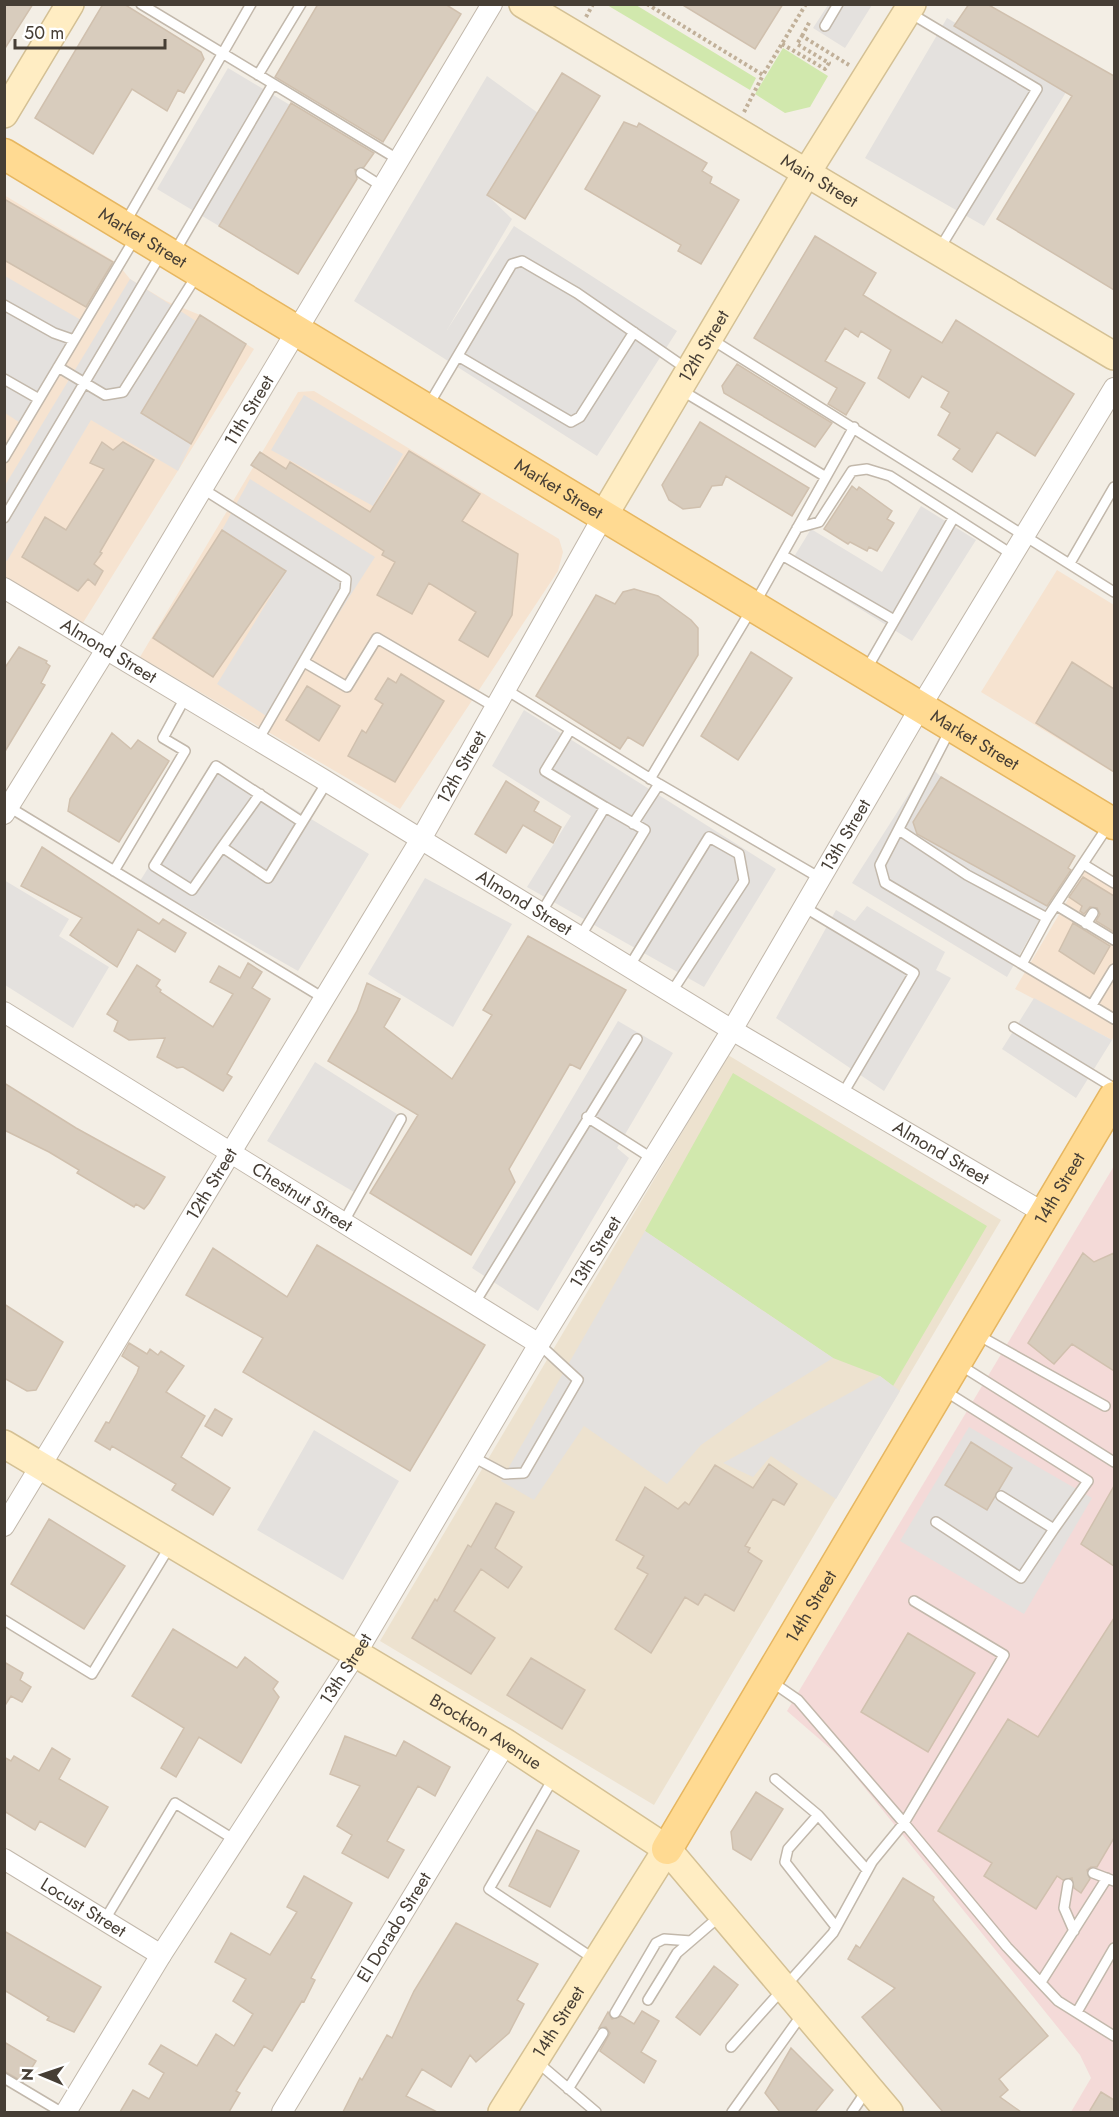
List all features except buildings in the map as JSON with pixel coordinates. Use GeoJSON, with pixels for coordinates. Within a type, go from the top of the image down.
{"type":"FeatureCollection","features":[{"type":"Feature","properties":{"kind":"main road","name":"Market Street"},"geometry":{"type":"LineString","coordinates":[[4,154],[1113,823]]}},
{"type":"Feature","properties":{"kind":"main road","name":"14th Street"},"geometry":{"type":"LineString","coordinates":[[667,1849],[1114,1097]]}},
{"type":"Feature","properties":{"kind":"street"},"geometry":{"type":"LineString","coordinates":[[4,114],[70,4]]}},
{"type":"Feature","properties":{"kind":"street","name":"11th Street"},"geometry":{"type":"LineString","coordinates":[[6,811],[107,648],[492,4]]}},
{"type":"Feature","properties":{"kind":"street","name":"Main Street"},"geometry":{"type":"LineString","coordinates":[[523,4],[1114,356]]}},
{"type":"Feature","properties":{"kind":"street","name":"12th Street"},"geometry":{"type":"LineString","coordinates":[[4,1527],[228,1153],[421,839],[604,515],[684,379],[807,172],[910,8]]}},
{"type":"Feature","properties":{"kind":"street","name":"13th Street"},"geometry":{"type":"LineString","coordinates":[[66,2112],[161,1954],[357,1652],[539,1344],[732,1030],[921,706],[1114,388]]}},
{"type":"Feature","properties":{"kind":"street","name":"Almond Street"},"geometry":{"type":"LineString","coordinates":[[4,588],[107,648],[732,1030],[1044,1213]]}},
{"type":"Feature","properties":{"kind":"street","name":"Chestnut Street"},"geometry":{"type":"LineString","coordinates":[[4,1012],[539,1344]]}},
{"type":"Feature","properties":{"kind":"street","name":"Brockton Avenue"},"geometry":{"type":"LineString","coordinates":[[4,1444],[357,1652],[506,1743],[667,1849],[889,2112]]}},
{"type":"Feature","properties":{"kind":"street","name":"El Dorado Street"},"geometry":{"type":"LineString","coordinates":[[282,2112],[506,1743]]}},
{"type":"Feature","properties":{"kind":"street","name":"14th Street"},"geometry":{"type":"LineString","coordinates":[[508,2110],[534,2060],[667,1849]]}},
{"type":"Feature","properties":{"kind":"street","name":"Locust Street"},"geometry":{"type":"LineString","coordinates":[[4,1859],[161,1954]]}},
{"type":"Feature","properties":{"kind":"lane"},"geometry":{"type":"LineString","coordinates":[[141,4],[399,160]]}},
{"type":"Feature","properties":{"kind":"lane"},"geometry":{"type":"LineString","coordinates":[[6,452],[74,340],[251,4]]}},
{"type":"Feature","properties":{"kind":"lane"},"geometry":{"type":"LineString","coordinates":[[258,75],[301,4]]}},
{"type":"Feature","properties":{"kind":"lane"},"geometry":{"type":"LineString","coordinates":[[825,26],[838,4]]}},
{"type":"Feature","properties":{"kind":"lane"},"geometry":{"type":"LineString","coordinates":[[910,8],[1036,89],[938,251]]}},
{"type":"Feature","properties":{"kind":"lane"},"geometry":{"type":"LineString","coordinates":[[4,518],[273,84]]}},
{"type":"Feature","properties":{"kind":"lane"},"geometry":{"type":"LineString","coordinates":[[361,173],[383,187]]}},
{"type":"Feature","properties":{"kind":"lane"},"geometry":{"type":"LineString","coordinates":[[427,408],[512,264],[522,261],[577,292],[634,332],[684,379],[826,477]]}},
{"type":"Feature","properties":{"kind":"lane"},"geometry":{"type":"LineString","coordinates":[[58,367],[105,395],[123,392],[200,271]]}},
{"type":"Feature","properties":{"kind":"lane"},"geometry":{"type":"LineString","coordinates":[[4,305],[54,333],[74,340]]}},
{"type":"Feature","properties":{"kind":"lane"},"geometry":{"type":"LineString","coordinates":[[458,356],[571,422],[580,417],[634,332]]}},
{"type":"Feature","properties":{"kind":"lane"},"geometry":{"type":"LineString","coordinates":[[709,337],[915,464],[1114,592]]}},
{"type":"Feature","properties":{"kind":"lane"},"geometry":{"type":"LineString","coordinates":[[4,379],[39,399]]}},
{"type":"Feature","properties":{"kind":"lane"},"geometry":{"type":"LineString","coordinates":[[650,778],[754,605],[854,427]]}},
{"type":"Feature","properties":{"kind":"lane"},"geometry":{"type":"LineString","coordinates":[[797,528],[819,522],[852,471],[876,470],[890,476],[1013,555]]}},
{"type":"Feature","properties":{"kind":"lane"},"geometry":{"type":"LineString","coordinates":[[1070,563],[1114,487]]}},
{"type":"Feature","properties":{"kind":"lane"},"geometry":{"type":"LineString","coordinates":[[202,489],[346,579],[345,590],[258,740]]}},
{"type":"Feature","properties":{"kind":"lane"},"geometry":{"type":"LineString","coordinates":[[865,672],[954,517]]}},
{"type":"Feature","properties":{"kind":"lane"},"geometry":{"type":"LineString","coordinates":[[782,555],[894,620]]}},
{"type":"Feature","properties":{"kind":"lane"},"geometry":{"type":"LineString","coordinates":[[303,662],[347,687],[376,638],[495,707]]}},
{"type":"Feature","properties":{"kind":"lane"},"geometry":{"type":"LineString","coordinates":[[505,689],[659,784],[820,878]]}},
{"type":"Feature","properties":{"kind":"lane"},"geometry":{"type":"LineString","coordinates":[[114,871],[185,752],[163,738],[186,696]]}},
{"type":"Feature","properties":{"kind":"lane"},"geometry":{"type":"LineString","coordinates":[[952,725],[880,865],[885,883],[1114,1019]]}},
{"type":"Feature","properties":{"kind":"lane"},"geometry":{"type":"LineString","coordinates":[[570,730],[545,771],[603,811],[645,830],[580,937]]}},
{"type":"Feature","properties":{"kind":"lane"},"geometry":{"type":"LineString","coordinates":[[260,794],[192,890],[154,866],[216,766],[260,794],[302,822]]}},
{"type":"Feature","properties":{"kind":"lane"},"geometry":{"type":"LineString","coordinates":[[222,847],[268,878],[327,782]]}},
{"type":"Feature","properties":{"kind":"lane"},"geometry":{"type":"LineString","coordinates":[[633,824],[659,784]]}},
{"type":"Feature","properties":{"kind":"lane"},"geometry":{"type":"LineString","coordinates":[[6,811],[114,871],[324,999]]}},
{"type":"Feature","properties":{"kind":"lane"},"geometry":{"type":"LineString","coordinates":[[541,913],[603,811]]}},
{"type":"Feature","properties":{"kind":"lane"},"geometry":{"type":"LineString","coordinates":[[1022,964],[1047,918],[1113,823]]}},
{"type":"Feature","properties":{"kind":"lane"},"geometry":{"type":"LineString","coordinates":[[899,830],[967,875],[1047,918]]}},
{"type":"Feature","properties":{"kind":"lane"},"geometry":{"type":"LineString","coordinates":[[629,967],[709,837],[739,854],[744,881],[671,993]]}},
{"type":"Feature","properties":{"kind":"lane"},"geometry":{"type":"LineString","coordinates":[[1083,864],[1113,882],[1106,891]]}},
{"type":"Feature","properties":{"kind":"lane"},"geometry":{"type":"LineString","coordinates":[[1056,905],[1112,938],[1114,927]]}},
{"type":"Feature","properties":{"kind":"lane"},"geometry":{"type":"LineString","coordinates":[[804,907],[914,973],[842,1095]]}},
{"type":"Feature","properties":{"kind":"lane"},"geometry":{"type":"LineString","coordinates":[[1086,924],[1093,913]]}},
{"type":"Feature","properties":{"kind":"lane"},"geometry":{"type":"LineString","coordinates":[[1092,1005],[1114,969]]}},
{"type":"Feature","properties":{"kind":"lane"},"geometry":{"type":"LineString","coordinates":[[1014,1027],[1114,1088]]}},
{"type":"Feature","properties":{"kind":"lane"},"geometry":{"type":"LineString","coordinates":[[474,1304],[637,1038]]}},
{"type":"Feature","properties":{"kind":"lane"},"geometry":{"type":"LineString","coordinates":[[587,1117],[653,1159]]}},
{"type":"Feature","properties":{"kind":"lane"},"geometry":{"type":"LineString","coordinates":[[343,1223],[401,1119]]}},
{"type":"Feature","properties":{"kind":"lane"},"geometry":{"type":"LineString","coordinates":[[973,1332],[1105,1406]]}},
{"type":"Feature","properties":{"kind":"lane"},"geometry":{"type":"LineString","coordinates":[[473,1457],[505,1474],[524,1473],[578,1380],[539,1344]]}},
{"type":"Feature","properties":{"kind":"lane"},"geometry":{"type":"LineString","coordinates":[[955,1363],[1114,1462]]}},
{"type":"Feature","properties":{"kind":"lane"},"geometry":{"type":"LineString","coordinates":[[936,1522],[1021,1578],[1088,1481],[940,1388]]}},
{"type":"Feature","properties":{"kind":"lane"},"geometry":{"type":"LineString","coordinates":[[1001,1496],[1054,1529]]}},
{"type":"Feature","properties":{"kind":"lane"},"geometry":{"type":"LineString","coordinates":[[4,1620],[92,1674],[171,1543]]}},
{"type":"Feature","properties":{"kind":"lane"},"geometry":{"type":"LineString","coordinates":[[730,2047],[836,1928],[867,1870],[904,1823],[1004,1655],[914,1601]]}},
{"type":"Feature","properties":{"kind":"lane"},"geometry":{"type":"LineString","coordinates":[[767,1679],[798,1700],[1007,1947],[1058,2001],[1114,2036]]}},
{"type":"Feature","properties":{"kind":"lane"},"geometry":{"type":"LineString","coordinates":[[555,1775],[489,1889],[596,1960]]}},
{"type":"Feature","properties":{"kind":"lane"},"geometry":{"type":"LineString","coordinates":[[775,1779],[819,1815],[867,1870]]}},
{"type":"Feature","properties":{"kind":"lane"},"geometry":{"type":"LineString","coordinates":[[104,1921],[175,1803],[235,1840]]}},
{"type":"Feature","properties":{"kind":"lane"},"geometry":{"type":"LineString","coordinates":[[819,1815],[788,1850],[785,1862],[836,1928]]}},
{"type":"Feature","properties":{"kind":"lane"},"geometry":{"type":"LineString","coordinates":[[1041,1983],[1074,1931],[1111,1880],[1093,1873]]}},
{"type":"Feature","properties":{"kind":"lane"},"geometry":{"type":"LineString","coordinates":[[1068,1884],[1064,1908],[1074,1931]]}},
{"type":"Feature","properties":{"kind":"lane"},"geometry":{"type":"LineString","coordinates":[[648,2001],[677,1953],[722,1914]]}},
{"type":"Feature","properties":{"kind":"lane"},"geometry":{"type":"LineString","coordinates":[[615,2013],[656,1943],[664,1939],[691,1941]]}},
{"type":"Feature","properties":{"kind":"lane"},"geometry":{"type":"LineString","coordinates":[[1077,2012],[1114,1948]]}},
{"type":"Feature","properties":{"kind":"lane"},"geometry":{"type":"LineString","coordinates":[[732,2112],[804,2012]]}},
{"type":"Feature","properties":{"kind":"lane"},"geometry":{"type":"LineString","coordinates":[[568,2088],[603,2033]]}},
{"type":"Feature","properties":{"kind":"lane"},"geometry":{"type":"LineString","coordinates":[[534,2060],[596,2112]]}},
{"type":"Feature","properties":{"kind":"lane"},"geometry":{"type":"LineString","coordinates":[[4,2078],[61,2112]]}},
{"type":"Feature","properties":{"kind":"lane"},"geometry":{"type":"LineString","coordinates":[[852,2112],[868,2088]]}},
{"type":"Feature","properties":{"kind":"path"},"geometry":{"type":"LineString","coordinates":[[647,4],[763,75]]}},
{"type":"Feature","properties":{"kind":"path"},"geometry":{"type":"LineString","coordinates":[[734,129],[763,75],[806,4]]}},
{"type":"Feature","properties":{"kind":"path"},"geometry":{"type":"LineString","coordinates":[[782,44],[825,69],[829,63],[797,44],[802,36],[868,76]]}},
{"type":"Feature","properties":{"kind":"shaded area"},"geometry":{"type":"Polygon","coordinates":[[[828,5],[872,5],[845,48],[813,28],[828,5]]]}},
{"type":"Feature","properties":{"kind":"shaded area"},"geometry":{"type":"Polygon","coordinates":[[[947,18],[1068,89],[984,226],[865,158],[947,18]]]}},
{"type":"Feature","properties":{"kind":"shaded area"},"geometry":{"type":"Polygon","coordinates":[[[228,68],[290,105],[219,226],[157,189],[228,68]]]}},
{"type":"Feature","properties":{"kind":"shaded area"},"geometry":{"type":"Polygon","coordinates":[[[487,76],[538,113],[487,195],[512,219],[447,330],[514,226],[677,331],[597,456],[354,301],[487,76]]]}},
{"type":"Feature","properties":{"kind":"shaded area"},"geometry":{"type":"Polygon","coordinates":[[[4,195],[117,263],[130,279],[166,301],[200,315],[254,349],[81,626],[5,580],[4,195]]]}},
{"type":"Feature","properties":{"kind":"shaded area"},"geometry":{"type":"Polygon","coordinates":[[[5,276],[81,320],[22,424],[5,413],[5,276]]]}},
{"type":"Feature","properties":{"kind":"shaded area"},"geometry":{"type":"Polygon","coordinates":[[[130,279],[196,321],[141,413],[191,444],[178,471],[91,420],[7,561],[4,559],[4,487],[130,279]]]}},
{"type":"Feature","properties":{"kind":"shaded area"},"geometry":{"type":"Polygon","coordinates":[[[314,391],[559,539],[563,552],[558,571],[400,809],[140,657],[298,392],[314,391]]]}},
{"type":"Feature","properties":{"kind":"shaded area"},"geometry":{"type":"Polygon","coordinates":[[[304,395],[403,454],[373,506],[271,450],[304,395]]]}},
{"type":"Feature","properties":{"kind":"shaded area"},"geometry":{"type":"Polygon","coordinates":[[[250,479],[375,557],[271,719],[217,684],[286,571],[222,530],[250,479]]]}},
{"type":"Feature","properties":{"kind":"shaded area"},"geometry":{"type":"Polygon","coordinates":[[[921,506],[976,540],[912,641],[789,565],[811,529],[882,572],[921,506]]]}},
{"type":"Feature","properties":{"kind":"shaded area"},"geometry":{"type":"Polygon","coordinates":[[[1057,570],[1114,605],[1114,773],[981,692],[1057,570]]]}},
{"type":"Feature","properties":{"kind":"shaded area"},"geometry":{"type":"Polygon","coordinates":[[[524,710],[776,869],[704,987],[527,887],[571,816],[492,766],[524,710]]]}},
{"type":"Feature","properties":{"kind":"shaded area"},"geometry":{"type":"Polygon","coordinates":[[[215,761],[369,854],[298,971],[140,881],[215,761]]]}},
{"type":"Feature","properties":{"kind":"shaded area"},"geometry":{"type":"Polygon","coordinates":[[[928,764],[941,777],[913,822],[917,834],[1047,906],[1007,977],[852,883],[928,764]]]}},
{"type":"Feature","properties":{"kind":"shaded area"},"geometry":{"type":"Polygon","coordinates":[[[1090,862],[1114,876],[1114,1035],[1112,1040],[1015,989],[1090,862]]]}},
{"type":"Feature","properties":{"kind":"shaded area"},"geometry":{"type":"Polygon","coordinates":[[[425,878],[512,924],[453,1027],[368,974],[425,878]]]}},
{"type":"Feature","properties":{"kind":"shaded area"},"geometry":{"type":"Polygon","coordinates":[[[4,880],[69,919],[59,936],[109,967],[73,1028],[5,985],[4,880]]]}},
{"type":"Feature","properties":{"kind":"shaded area"},"geometry":{"type":"Polygon","coordinates":[[[867,906],[945,952],[936,970],[951,978],[884,1091],[776,1018],[836,910],[855,921],[867,906]]]}},
{"type":"Feature","properties":{"kind":"shaded area"},"geometry":{"type":"Polygon","coordinates":[[[1034,998],[1112,1040],[1076,1098],[1002,1049],[1034,998]]]}},
{"type":"Feature","properties":{"kind":"shaded area"},"geometry":{"type":"Polygon","coordinates":[[[618,1021],[673,1053],[617,1148],[629,1158],[538,1311],[472,1268],[618,1021]]]}},
{"type":"Feature","properties":{"kind":"shaded area"},"geometry":{"type":"Polygon","coordinates":[[[728,1055],[1001,1220],[654,1805],[380,1641],[728,1055]]]}},
{"type":"Feature","properties":{"kind":"shaded area"},"geometry":{"type":"Polygon","coordinates":[[[315,1062],[397,1114],[354,1192],[267,1141],[315,1062]]]}},
{"type":"Feature","properties":{"kind":"shaded area"},"geometry":{"type":"Polygon","coordinates":[[[1114,1166],[1114,2112],[1071,2112],[1091,2078],[1080,2055],[839,1756],[787,1711],[1114,1166]]]}},
{"type":"Feature","properties":{"kind":"shaded area"},"geometry":{"type":"Polygon","coordinates":[[[645,1231],[833,1358],[762,1402],[701,1445],[667,1484],[584,1426],[534,1500],[501,1481],[645,1231]]]}},
{"type":"Feature","properties":{"kind":"shaded area"},"geometry":{"type":"Polygon","coordinates":[[[880,1376],[900,1391],[836,1499],[771,1456],[753,1477],[723,1463],[880,1376]]]}},
{"type":"Feature","properties":{"kind":"shaded area"},"geometry":{"type":"Polygon","coordinates":[[[969,1427],[1092,1498],[1024,1614],[900,1541],[969,1427]]]}},
{"type":"Feature","properties":{"kind":"shaded area"},"geometry":{"type":"Polygon","coordinates":[[[314,1430],[399,1481],[343,1580],[257,1530],[314,1430]]]}},
{"type":"Feature","properties":{"kind":"green space"},"geometry":{"type":"Polygon","coordinates":[[[607,5],[636,5],[756,78],[750,90],[607,5]]]}},
{"type":"Feature","properties":{"kind":"green space"},"geometry":{"type":"Polygon","coordinates":[[[783,48],[828,76],[810,107],[785,113],[755,94],[783,48]]]}},
{"type":"Feature","properties":{"kind":"green space"},"geometry":{"type":"Polygon","coordinates":[[[733,1073],[987,1226],[893,1386],[880,1376],[833,1358],[645,1231],[733,1073]]]}}]}
